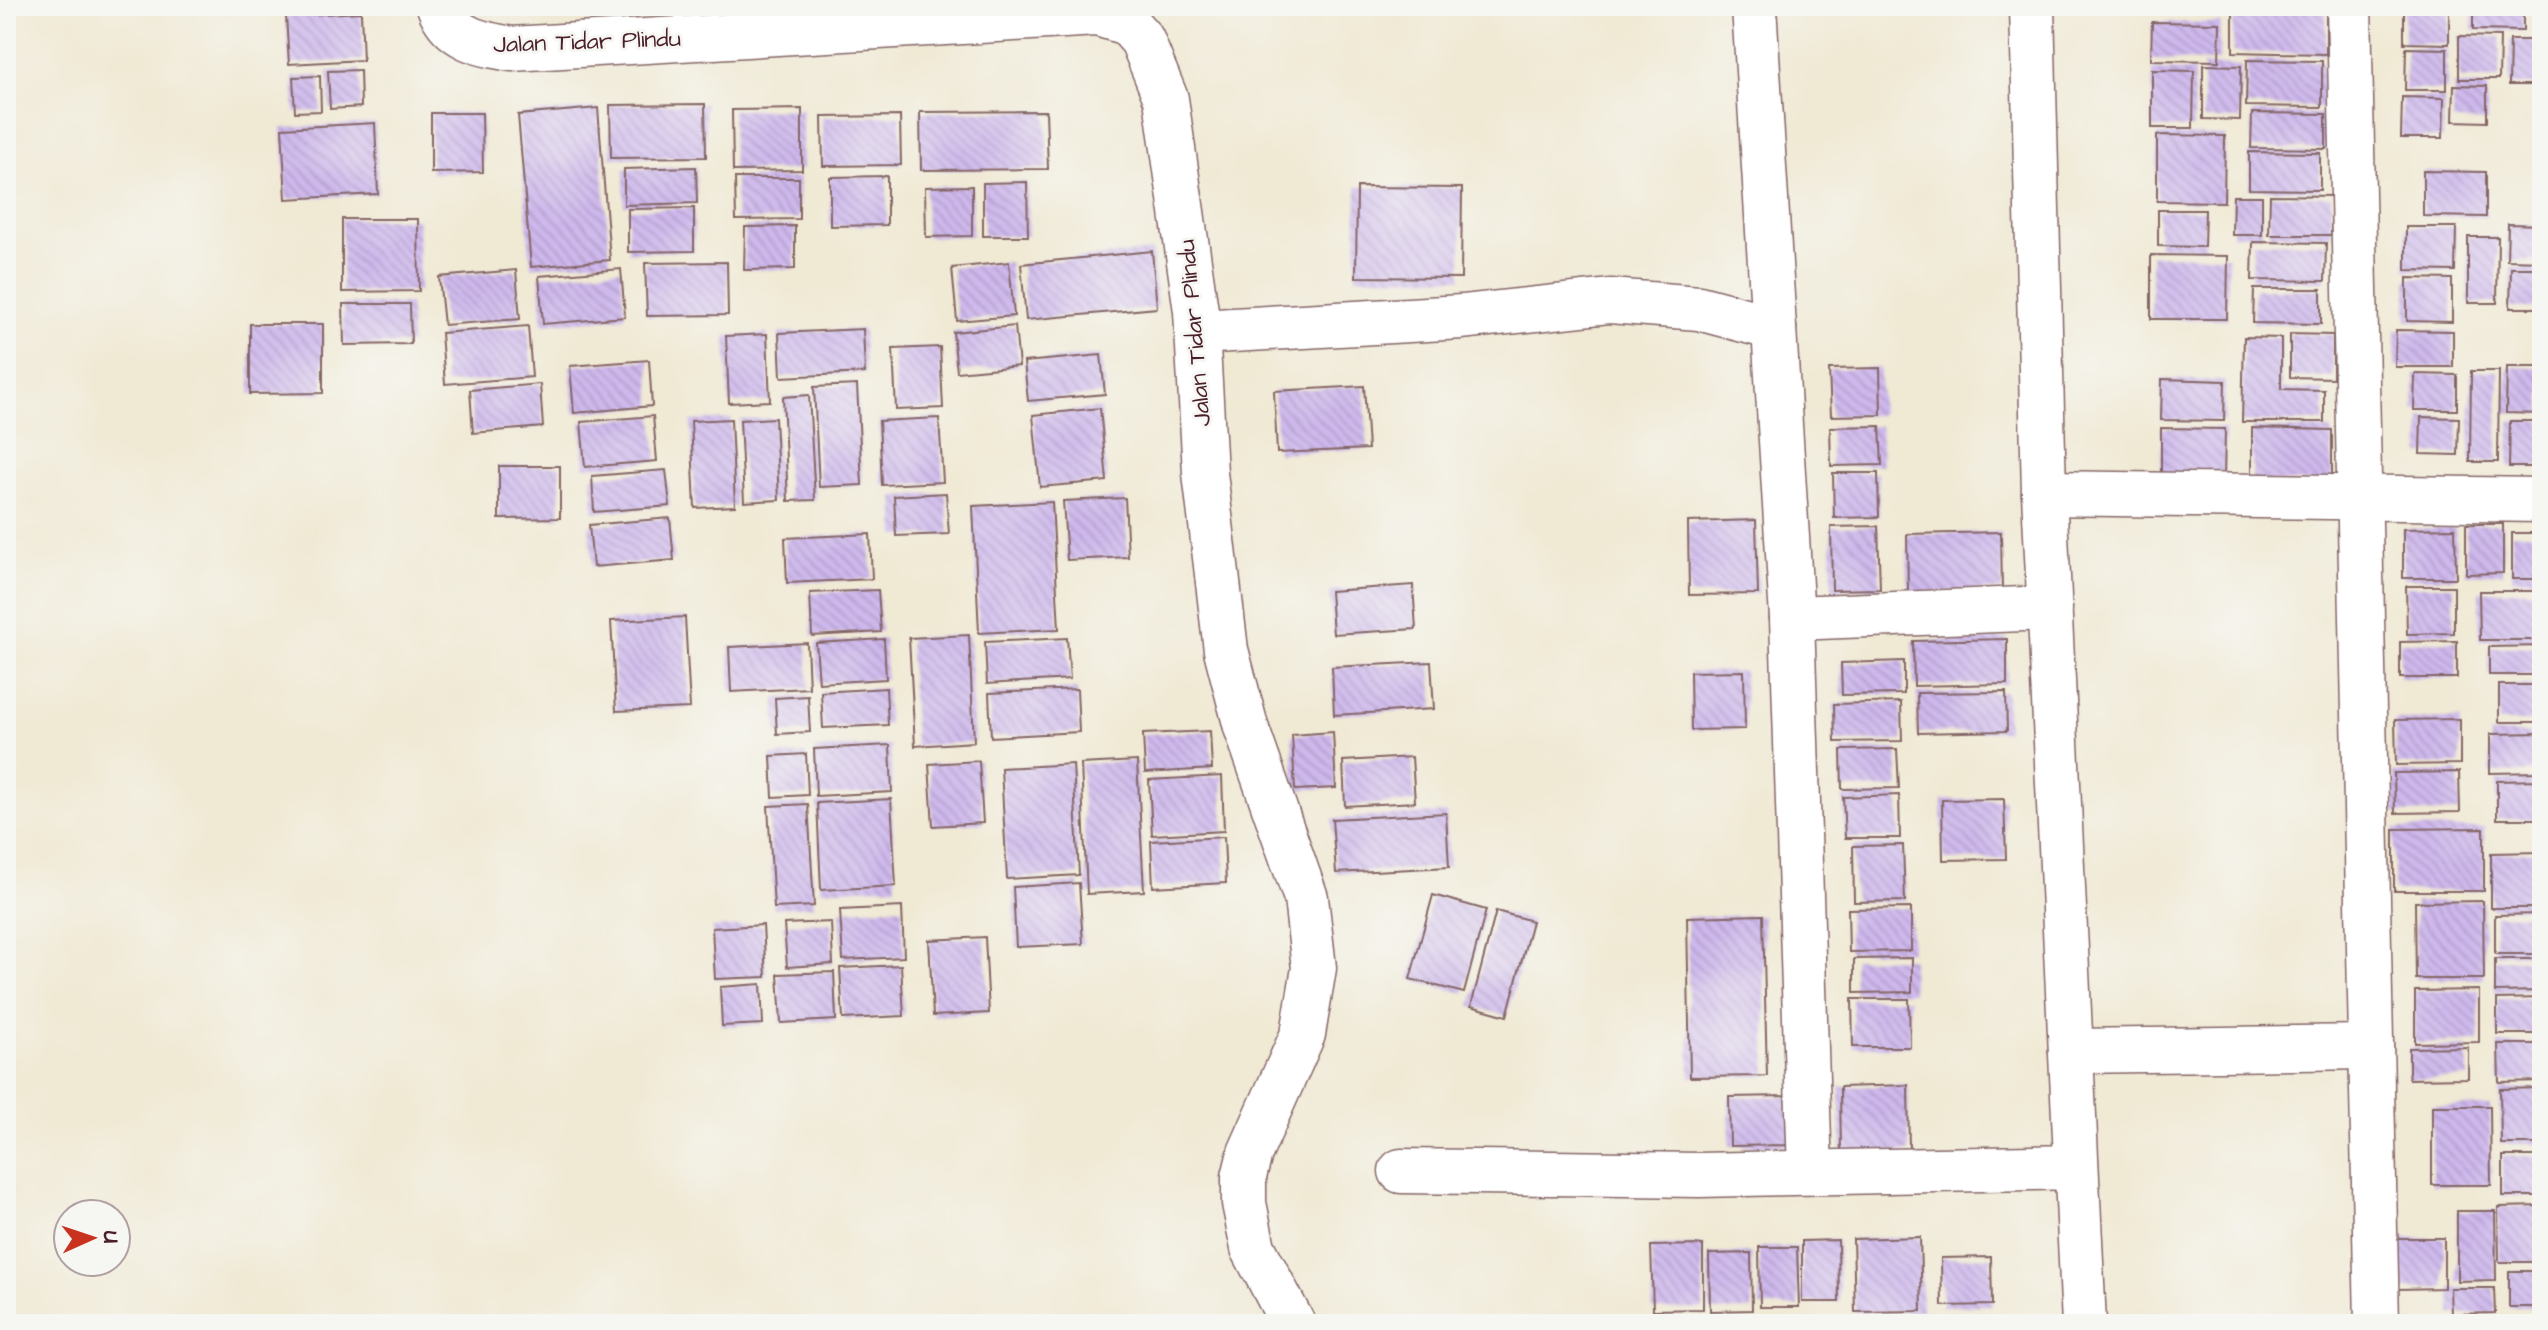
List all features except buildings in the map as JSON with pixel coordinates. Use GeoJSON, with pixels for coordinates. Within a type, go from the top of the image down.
{"type":"FeatureCollection","features":[{"type":"Feature","properties":{"kind":"street","name":"Jalan Tidar Plindu"},"geometry":{"type":"LineString","coordinates":[[439,6],[454,30],[477,44],[512,49],[1097,14],[1114,16],[1127,23],[1142,40],[1166,99],[1197,332],[1205,473],[1226,650],[1246,727],[1306,898],[1314,968],[1303,1034],[1250,1153],[1244,1177],[1244,1203],[1253,1248],[1293,1324]]}},
{"type":"Feature","properties":{"kind":"street"},"geometry":{"type":"LineString","coordinates":[[1754,6],[1792,618],[1810,1172]]}},
{"type":"Feature","properties":{"kind":"street"},"geometry":{"type":"LineString","coordinates":[[2032,6],[2044,493],[2084,1324]]}},
{"type":"Feature","properties":{"kind":"street"},"geometry":{"type":"LineString","coordinates":[[2349,6],[2377,1324]]}},
{"type":"Feature","properties":{"kind":"street"},"geometry":{"type":"LineString","coordinates":[[1197,332],[1462,317],[1610,301],[1699,308],[1774,328]]}},
{"type":"Feature","properties":{"kind":"street"},"geometry":{"type":"LineString","coordinates":[[2044,493],[2542,500]]}},
{"type":"Feature","properties":{"kind":"street"},"geometry":{"type":"LineString","coordinates":[[1792,618],[2050,608]]}},
{"type":"Feature","properties":{"kind":"street"},"geometry":{"type":"LineString","coordinates":[[2071,1051],[2371,1047]]}},
{"type":"Feature","properties":{"kind":"street"},"geometry":{"type":"LineString","coordinates":[[1401,1171],[1699,1175],[2076,1167]]}}]}
